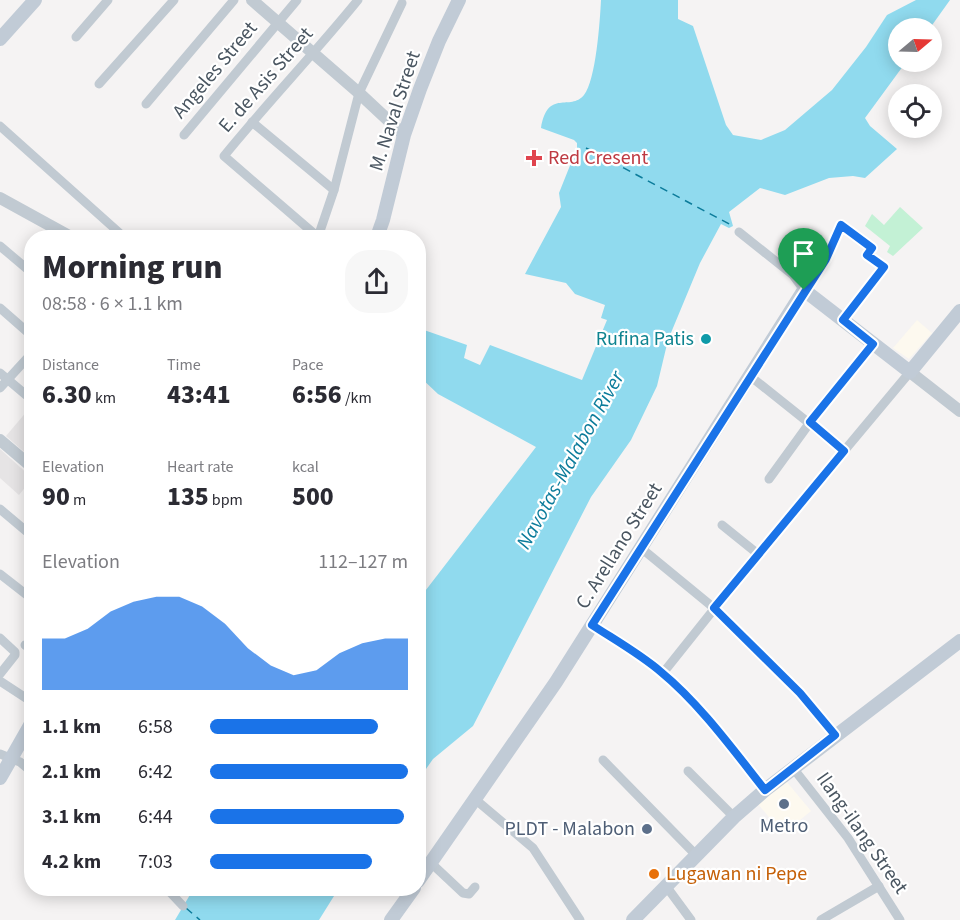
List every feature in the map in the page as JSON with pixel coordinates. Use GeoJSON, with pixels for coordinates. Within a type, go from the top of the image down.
{"type":"FeatureCollection","features":[{"type":"Feature","properties":{"kind":"main road"},"geometry":{"type":"LineString","coordinates":[[0,39],[35,0]]}},
{"type":"Feature","properties":{"kind":"main road","name":"M. Naval Street"},"geometry":{"type":"LineString","coordinates":[[379,230],[404,135],[439,41],[459,0]]}},
{"type":"Feature","properties":{"kind":"main road"},"geometry":{"type":"LineString","coordinates":[[804,290],[910,372],[960,311]]}},
{"type":"Feature","properties":{"kind":"main road","name":"C. Arellano Street"},"geometry":{"type":"LineString","coordinates":[[426,870],[556,682],[804,290]]}},
{"type":"Feature","properties":{"kind":"main road"},"geometry":{"type":"LineString","coordinates":[[633,920],[734,817],[765,790],[960,641]]}},
{"type":"Feature","properties":{"kind":"main road"},"geometry":{"type":"LineString","coordinates":[[0,777],[5,756],[24,732]]}},
{"type":"Feature","properties":{"kind":"main road"},"geometry":{"type":"LineString","coordinates":[[391,920],[408,896]]}},
{"type":"Feature","properties":{"kind":"street"},"geometry":{"type":"LineString","coordinates":[[76,36],[108,0]]}},
{"type":"Feature","properties":{"kind":"street"},"geometry":{"type":"LineString","coordinates":[[99,84],[174,0]]}},
{"type":"Feature","properties":{"kind":"street"},"geometry":{"type":"LineString","coordinates":[[146,104],[234,0]]}},
{"type":"Feature","properties":{"kind":"street"},"geometry":{"type":"LineString","coordinates":[[252,0],[404,135]]}},
{"type":"Feature","properties":{"kind":"street","name":"Angeles Street"},"geometry":{"type":"LineString","coordinates":[[184,135],[297,0]]}},
{"type":"Feature","properties":{"kind":"street","name":"E. de Asis Street"},"geometry":{"type":"LineString","coordinates":[[310,230],[224,156],[314,54],[358,0]]}},
{"type":"Feature","properties":{"kind":"street"},"geometry":{"type":"LineString","coordinates":[[320,230],[334,190],[359,93],[402,3]]}},
{"type":"Feature","properties":{"kind":"street"},"geometry":{"type":"LineString","coordinates":[[252,122],[334,190]]}},
{"type":"Feature","properties":{"kind":"street"},"geometry":{"type":"LineString","coordinates":[[0,126],[116,230]]}},
{"type":"Feature","properties":{"kind":"street"},"geometry":{"type":"LineString","coordinates":[[0,198],[58,230]]}},
{"type":"Feature","properties":{"kind":"street","name":"C. Arellano Street"},"geometry":{"type":"LineString","coordinates":[[804,290],[826,259],[841,225],[872,248],[867,255],[884,267],[843,320]]}},
{"type":"Feature","properties":{"kind":"street"},"geometry":{"type":"LineString","coordinates":[[739,232],[794,275],[804,290]]}},
{"type":"Feature","properties":{"kind":"street"},"geometry":{"type":"LineString","coordinates":[[0,246],[24,266]]}},
{"type":"Feature","properties":{"kind":"street"},"geometry":{"type":"LineString","coordinates":[[0,308],[24,329]]}},
{"type":"Feature","properties":{"kind":"street"},"geometry":{"type":"LineString","coordinates":[[769,479],[810,422],[873,344]]}},
{"type":"Feature","properties":{"kind":"street"},"geometry":{"type":"LineString","coordinates":[[0,388],[4,376],[24,360]]}},
{"type":"Feature","properties":{"kind":"street"},"geometry":{"type":"LineString","coordinates":[[663,673],[758,554],[910,372],[960,410]]}},
{"type":"Feature","properties":{"kind":"street"},"geometry":{"type":"LineString","coordinates":[[4,376],[24,393]]}},
{"type":"Feature","properties":{"kind":"street"},"geometry":{"type":"LineString","coordinates":[[750,376],[844,451]]}},
{"type":"Feature","properties":{"kind":"street"},"geometry":{"type":"LineString","coordinates":[[0,440],[24,460]]}},
{"type":"Feature","properties":{"kind":"street"},"geometry":{"type":"LineString","coordinates":[[0,509],[24,529]]}},
{"type":"Feature","properties":{"kind":"street"},"geometry":{"type":"LineString","coordinates":[[722,525],[758,554]]}},
{"type":"Feature","properties":{"kind":"street"},"geometry":{"type":"LineString","coordinates":[[641,548],[714,608],[800,693],[835,735]]}},
{"type":"Feature","properties":{"kind":"street"},"geometry":{"type":"LineString","coordinates":[[0,574],[24,593]]}},
{"type":"Feature","properties":{"kind":"street"},"geometry":{"type":"LineString","coordinates":[[592,625],[663,673],[708,720],[765,790]]}},
{"type":"Feature","properties":{"kind":"street"},"geometry":{"type":"LineString","coordinates":[[0,638],[15,652],[0,674]]}},
{"type":"Feature","properties":{"kind":"street"},"geometry":{"type":"LineString","coordinates":[[0,681],[24,697]]}},
{"type":"Feature","properties":{"kind":"street"},"geometry":{"type":"LineString","coordinates":[[5,756],[24,765]]}},
{"type":"Feature","properties":{"kind":"street"},"geometry":{"type":"LineString","coordinates":[[603,760],[696,855]]}},
{"type":"Feature","properties":{"kind":"street","name":"Ilang-ilang Street"},"geometry":{"type":"LineString","coordinates":[[793,768],[848,838],[900,920]]}},
{"type":"Feature","properties":{"kind":"street"},"geometry":{"type":"LineString","coordinates":[[688,771],[734,817]]}},
{"type":"Feature","properties":{"kind":"street"},"geometry":{"type":"LineString","coordinates":[[476,800],[533,848],[580,920]]}},
{"type":"Feature","properties":{"kind":"street"},"geometry":{"type":"LineString","coordinates":[[431,863],[463,893],[470,894],[475,887]]}},
{"type":"Feature","properties":{"kind":"street"},"geometry":{"type":"LineString","coordinates":[[666,886],[691,920]]}},
{"type":"Feature","properties":{"kind":"street"},"geometry":{"type":"LineString","coordinates":[[821,920],[879,886]]}},
{"type":"Feature","properties":{"kind":"street"},"geometry":{"type":"LineString","coordinates":[[174,896],[183,906]]}},
{"type":"Feature","properties":{"kind":"shaded area"},"geometry":{"type":"Polygon","coordinates":[[[917,320],[932,333],[909,359],[893,348],[917,320]]]}},
{"type":"Feature","properties":{"kind":"shaded area"},"geometry":{"type":"Polygon","coordinates":[[[24,415],[24,452],[6,436],[24,415]]]}},
{"type":"Feature","properties":{"kind":"shaded area"},"geometry":{"type":"Polygon","coordinates":[[[0,449],[24,471],[24,489],[19,495],[0,478],[0,449]]]}},
{"type":"Feature","properties":{"kind":"shaded area"},"geometry":{"type":"Polygon","coordinates":[[[786,781],[811,811],[783,834],[758,804],[786,781]]]}},
{"type":"Feature","properties":{"kind":"green space"},"geometry":{"type":"Polygon","coordinates":[[[900,207],[923,228],[893,256],[887,252],[890,246],[865,226],[872,214],[884,225],[900,207]]]}},
{"type":"Feature","properties":{"kind":"water","name":"Navotas-Malabon River"},"geometry":{"type":"Polygon","coordinates":[[[601,0],[678,0],[678,19],[693,26],[726,125],[733,135],[761,140],[785,130],[832,90],[866,47],[887,15],[916,0],[950,0],[937,18],[888,18],[888,72],[899,72],[865,118],[870,126],[897,149],[865,178],[853,176],[829,178],[785,195],[760,188],[729,212],[733,226],[729,228],[721,224],[700,263],[668,340],[657,386],[631,440],[591,497],[473,726],[433,759],[426,769],[426,590],[536,447],[438,394],[426,383],[426,331],[467,345],[464,358],[480,365],[490,345],[582,380],[607,320],[601,318],[605,305],[575,294],[566,283],[525,274],[561,207],[559,193],[577,148],[574,140],[541,128],[544,116],[554,104],[572,102],[584,95],[592,77],[597,50],[601,0]]]}},
{"type":"Feature","properties":{"kind":"water"},"geometry":{"type":"Polygon","coordinates":[[[189,896],[334,896],[319,920],[175,920],[189,896]]]}},
{"type":"Feature","properties":{"kind":"ferry route"},"geometry":{"type":"LineString","coordinates":[[586,148],[733,226]]}},
{"type":"Feature","properties":{"kind":"ferry route"},"geometry":{"type":"LineString","coordinates":[[186,908],[200,920]]}},
{"type":"Feature","properties":{"kind":"place","name":"Red Cresent"},"geometry":{"type":"Point","coordinates":[534,158]}},
{"type":"Feature","properties":{"kind":"place","name":"Rufina Patis"},"geometry":{"type":"Point","coordinates":[706,339]}},
{"type":"Feature","properties":{"kind":"place","name":"Metro"},"geometry":{"type":"Point","coordinates":[784,804]}},
{"type":"Feature","properties":{"kind":"place","name":"PLDT - Malabon"},"geometry":{"type":"Point","coordinates":[647,829]}},
{"type":"Feature","properties":{"kind":"place","name":"Lugawan ni Pepe"},"geometry":{"type":"Point","coordinates":[654,874]}},
{"type":"Feature","properties":{"kind":"route"},"geometry":{"type":"LineString","coordinates":[[841,225],[872,248],[867,255],[884,267],[843,320],[873,344],[810,422],[844,451],[714,608],[800,693],[835,735],[765,790],[708,720],[663,673],[592,625],[804,290],[826,259],[841,225]]}}]}
